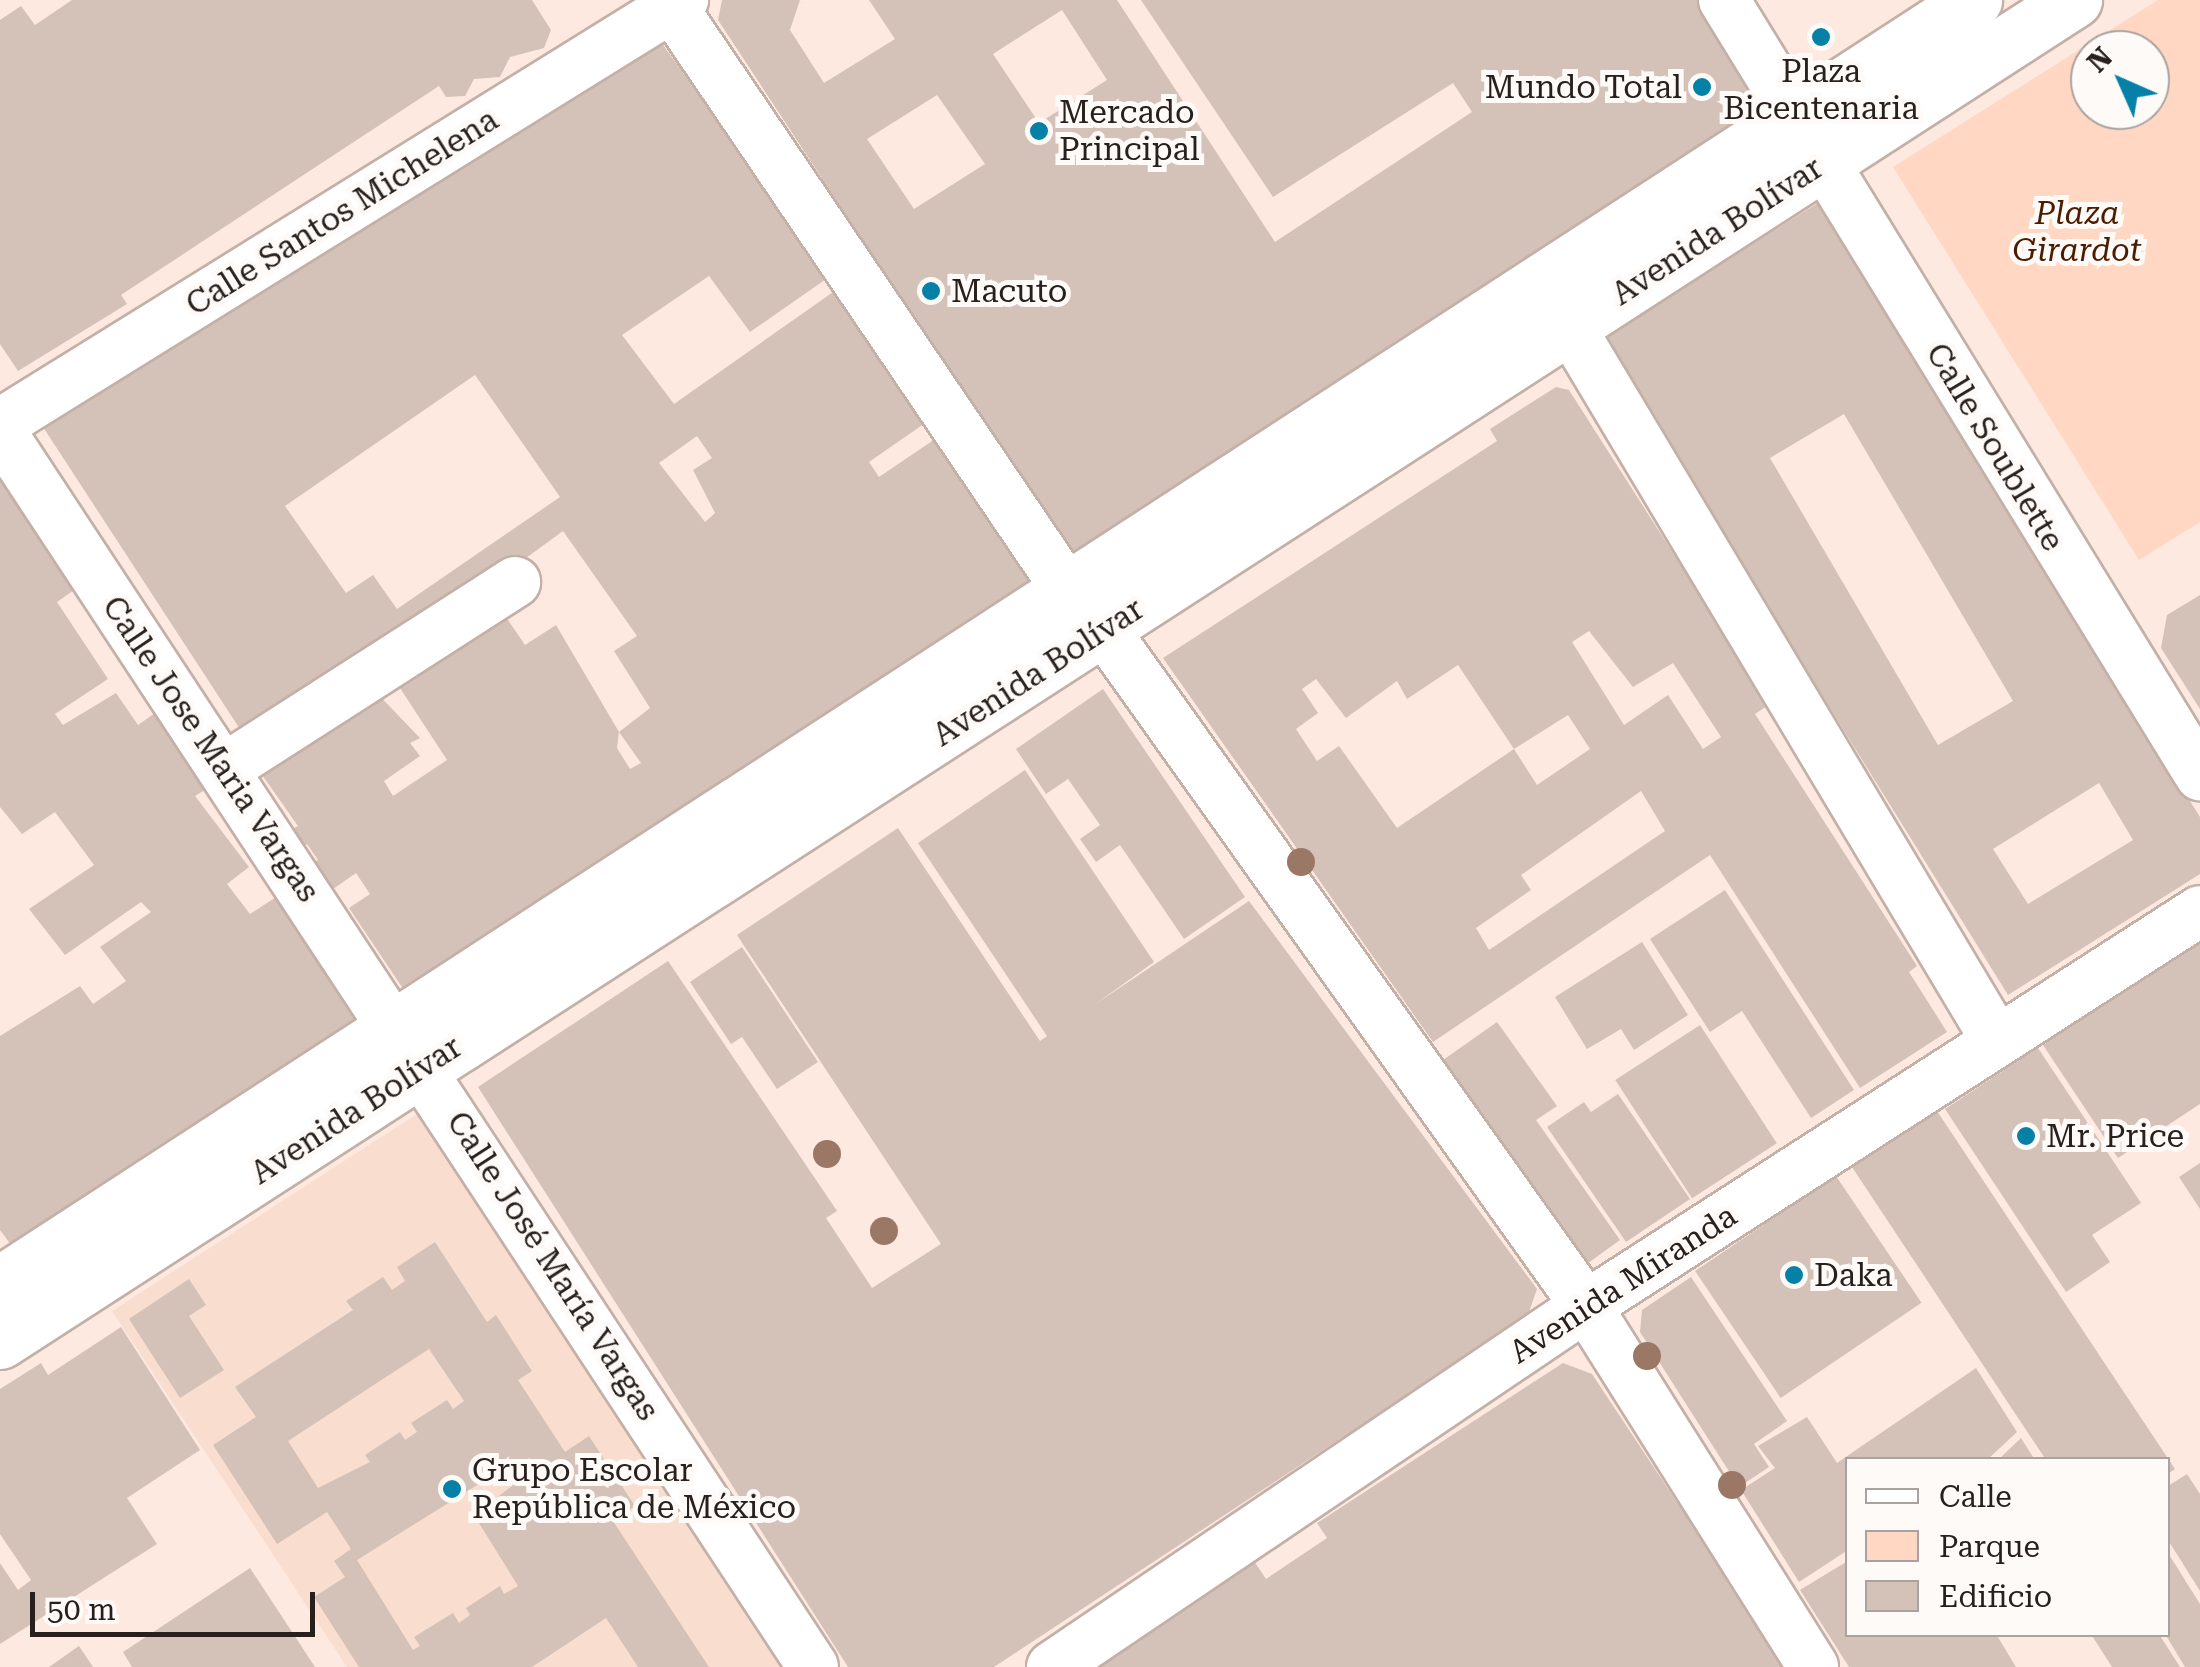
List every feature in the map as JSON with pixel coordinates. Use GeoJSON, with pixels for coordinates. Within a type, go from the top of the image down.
{"type":"FeatureCollection","features":[{"type":"Feature","properties":{"kind":"main road","name":"Avenida Bolívar"},"geometry":{"type":"LineString","coordinates":[[0,1342],[412,1048],[1086,611],[1794,115],[1974,0]]}},
{"type":"Feature","properties":{"kind":"main road","name":"Avenida Bolívar"},"geometry":{"type":"LineString","coordinates":[[1086,611],[1570,327],[2074,0]]}},
{"type":"Feature","properties":{"kind":"main road","name":"Avenida Bolívar"},"geometry":{"type":"LineString","coordinates":[[0,1284],[412,1048]]}},
{"type":"Feature","properties":{"kind":"street","name":"Calle Soublette"},"geometry":{"type":"LineString","coordinates":[[1724,0],[2200,775]]}},
{"type":"Feature","properties":{"kind":"street","name":"Calle Santos Michelena"},"geometry":{"type":"LineString","coordinates":[[0,427],[655,8]]}},
{"type":"Feature","properties":{"kind":"street"},"geometry":{"type":"LineString","coordinates":[[655,8],[1586,1306],[1814,1667]]}},
{"type":"Feature","properties":{"kind":"street"},"geometry":{"type":"LineString","coordinates":[[1570,327],[1997,1041]]}},
{"type":"Feature","properties":{"kind":"street","name":"Calle Jose Maria Vargas"},"geometry":{"type":"LineString","coordinates":[[0,427],[412,1048]]}},
{"type":"Feature","properties":{"kind":"street"},"geometry":{"type":"LineString","coordinates":[[224,769],[515,582]]}},
{"type":"Feature","properties":{"kind":"street","name":"Avenida Miranda"},"geometry":{"type":"LineString","coordinates":[[1052,1667],[1586,1306],[2200,911]]}},
{"type":"Feature","properties":{"kind":"street","name":"Calle José María Vargas"},"geometry":{"type":"LineString","coordinates":[[412,1048],[813,1667]]}},
{"type":"Feature","properties":{"kind":"shaded area","name":"Grupo Escolar República de México"},"geometry":{"type":"Polygon","coordinates":[[[426,1108],[790,1667],[347,1667],[112,1311],[426,1108]]]}},
{"type":"Feature","properties":{"kind":"green space","name":"Plaza Girardot"},"geometry":{"type":"Polygon","coordinates":[[[2158,0],[2200,0],[2200,522],[2139,560],[1893,167],[2070,55],[2070,130],[2170,130],[2170,30],[2110,30],[2158,0]]]}},
{"type":"Feature","properties":{"kind":"building"},"geometry":{"type":"Polygon","coordinates":[[[72,0],[532,0],[551,30],[544,48],[510,57],[500,77],[474,79],[465,96],[446,97],[439,86],[121,295],[127,304],[18,371],[0,344],[0,20],[21,6],[35,25],[72,0]]]}},
{"type":"Feature","properties":{"kind":"building"},"geometry":{"type":"Polygon","coordinates":[[[722,0],[800,0],[790,30],[824,83],[895,39],[869,0],[1117,0],[1275,242],[1472,112],[1453,83],[1273,197],[1141,0],[1704,0],[1773,113],[1073,561],[718,20],[722,0]],[[1062,10],[993,54],[1039,123],[1107,80],[1062,10]],[[937,95],[867,139],[914,209],[985,164],[937,95]]]}},
{"type":"Feature","properties":{"kind":"building"},"geometry":{"type":"Polygon","coordinates":[[[659,39],[829,277],[750,332],[709,276],[622,335],[674,404],[836,290],[928,421],[869,462],[879,477],[941,435],[1044,588],[412,1002],[349,908],[370,894],[356,873],[333,889],[324,883],[311,864],[318,860],[307,844],[300,849],[289,831],[298,826],[253,762],[372,688],[420,738],[410,743],[420,756],[384,781],[393,796],[447,760],[400,688],[506,617],[525,645],[556,625],[619,732],[650,708],[614,651],[637,636],[563,531],[391,657],[251,746],[43,427],[659,39]],[[475,375],[285,506],[346,593],[373,575],[397,609],[560,497],[475,375]],[[697,436],[659,463],[705,522],[715,513],[693,470],[712,458],[697,436]],[[619,732],[617,748],[630,769],[641,763],[619,732]]]}},
{"type":"Feature","properties":{"kind":"building"},"geometry":{"type":"Polygon","coordinates":[[[1818,203],[2200,817],[2200,874],[2008,995],[1601,339],[1818,203]],[[1844,414],[1770,458],[1938,745],[2013,701],[1844,414]],[[2099,783],[1993,849],[2028,904],[2133,840],[2099,783]]]}},
{"type":"Feature","properties":{"kind":"building"},"geometry":{"type":"Polygon","coordinates":[[[1556,387],[1569,390],[1767,706],[1755,714],[1917,966],[1909,972],[1947,1032],[1860,1088],[1710,855],[1433,1042],[1163,658],[1497,441],[1490,429],[1556,387]],[[1589,631],[1572,642],[1624,725],[1668,695],[1703,749],[1721,737],[1673,663],[1633,687],[1589,631]],[[1458,665],[1407,699],[1397,681],[1346,718],[1316,679],[1302,689],[1318,713],[1296,729],[1317,761],[1339,746],[1397,828],[1514,749],[1458,665]],[[1568,715],[1514,749],[1537,785],[1590,749],[1568,715]],[[1641,791],[1521,875],[1531,890],[1476,928],[1489,950],[1665,831],[1641,791]]]}},
{"type":"Feature","properties":{"kind":"building"},"geometry":{"type":"Polygon","coordinates":[[[0,471],[77,588],[57,602],[108,679],[55,714],[63,725],[116,693],[138,725],[155,713],[208,788],[195,796],[249,867],[227,884],[250,914],[276,897],[366,1025],[17,1253],[0,1230],[0,1036],[80,986],[93,1004],[126,981],[100,947],[151,912],[141,902],[65,955],[29,909],[94,865],[55,812],[22,834],[0,807],[0,471]]]}},
{"type":"Feature","properties":{"kind":"building"},"geometry":{"type":"Polygon","coordinates":[[[2200,595],[2200,709],[2161,648],[2167,615],[2200,595]]]}},
{"type":"Feature","properties":{"kind":"building"},"geometry":{"type":"Polygon","coordinates":[[[1103,689],[1245,897],[1184,939],[1120,845],[1096,862],[1080,839],[1100,825],[1068,779],[1046,794],[1016,749],[1103,689]]]}},
{"type":"Feature","properties":{"kind":"building"},"geometry":{"type":"Polygon","coordinates":[[[1025,770],[1154,962],[1094,1005],[1249,901],[1537,1289],[1528,1315],[994,1667],[848,1667],[478,1087],[668,961],[837,1211],[826,1218],[872,1288],[941,1244],[737,935],[898,828],[1040,1041],[1047,1036],[918,843],[1025,770]]]}},
{"type":"Feature","properties":{"kind":"building"},"geometry":{"type":"Polygon","coordinates":[[[1725,890],[1854,1090],[1811,1118],[1742,1011],[1710,1032],[1650,939],[1725,890]]]}},
{"type":"Feature","properties":{"kind":"building"},"geometry":{"type":"Polygon","coordinates":[[[2200,941],[2200,1104],[2118,1158],[2043,1045],[2200,941]]]}},
{"type":"Feature","properties":{"kind":"building"},"geometry":{"type":"Polygon","coordinates":[[[1642,942],[1688,1015],[1634,1050],[1621,1029],[1587,1049],[1555,997],[1642,942]]]}},
{"type":"Feature","properties":{"kind":"building"},"geometry":{"type":"Polygon","coordinates":[[[742,947],[818,1062],[777,1089],[742,1037],[731,1044],[690,982],[742,947]]]}},
{"type":"Feature","properties":{"kind":"building"},"geometry":{"type":"Polygon","coordinates":[[[1497,1022],[1557,1106],[1536,1120],[1620,1240],[1580,1269],[1436,1065],[1497,1022]]]}},
{"type":"Feature","properties":{"kind":"building"},"geometry":{"type":"Polygon","coordinates":[[[1700,1025],[1777,1143],[1692,1198],[1615,1080],[1700,1025]]]}},
{"type":"Feature","properties":{"kind":"building"},"geometry":{"type":"Polygon","coordinates":[[[2038,1048],[2141,1203],[2092,1235],[2110,1262],[2066,1292],[1945,1109],[2038,1048]]]}},
{"type":"Feature","properties":{"kind":"building"},"geometry":{"type":"Polygon","coordinates":[[[1618,1094],[1690,1199],[1626,1242],[1547,1127],[1584,1102],[1591,1112],[1618,1094]]]}},
{"type":"Feature","properties":{"kind":"building"},"geometry":{"type":"Polygon","coordinates":[[[1937,1111],[2167,1457],[2044,1457],[1852,1167],[1937,1111]]]}},
{"type":"Feature","properties":{"kind":"building"},"geometry":{"type":"Polygon","coordinates":[[[2200,1163],[2200,1209],[2179,1177],[2200,1163]]]}},
{"type":"Feature","properties":{"kind":"building"},"geometry":{"type":"Polygon","coordinates":[[[1836,1176],[1922,1303],[1781,1398],[1695,1271],[1836,1176]]]}},
{"type":"Feature","properties":{"kind":"building","name":"Grupo Escolar República de México"},"geometry":{"type":"Polygon","coordinates":[[[435,1242],[487,1322],[496,1315],[532,1371],[518,1380],[565,1452],[589,1436],[635,1506],[613,1521],[709,1667],[638,1667],[606,1618],[532,1667],[359,1667],[314,1597],[345,1577],[334,1561],[351,1549],[327,1512],[277,1544],[213,1445],[256,1417],[235,1387],[353,1310],[346,1301],[383,1277],[392,1290],[405,1281],[397,1267],[435,1242]],[[429,1349],[288,1441],[318,1488],[370,1462],[365,1455],[400,1432],[405,1440],[417,1432],[411,1423],[447,1400],[453,1409],[464,1401],[429,1349]],[[511,1464],[357,1560],[413,1650],[420,1646],[414,1637],[453,1613],[459,1623],[470,1615],[466,1608],[500,1586],[504,1594],[518,1586],[474,1515],[521,1479],[511,1464]]]}},
{"type":"Feature","properties":{"kind":"building"},"geometry":{"type":"Polygon","coordinates":[[[1691,1277],[1787,1421],[1754,1444],[1769,1467],[1739,1487],[1640,1332],[1642,1310],[1691,1277]]]}},
{"type":"Feature","properties":{"kind":"building"},"geometry":{"type":"Polygon","coordinates":[[[189,1279],[206,1305],[189,1316],[224,1370],[180,1398],[129,1319],[189,1279]]]}},
{"type":"Feature","properties":{"kind":"building"},"geometry":{"type":"Polygon","coordinates":[[[121,1327],[200,1450],[127,1498],[157,1544],[0,1644],[0,1563],[18,1590],[31,1580],[0,1534],[0,1389],[41,1363],[48,1375],[121,1327]]]}},
{"type":"Feature","properties":{"kind":"building"},"geometry":{"type":"Polygon","coordinates":[[[1563,1363],[1592,1374],[1786,1667],[1095,1667],[1190,1596],[1195,1603],[1254,1561],[1266,1579],[1327,1538],[1317,1523],[1563,1363]]]}},
{"type":"Feature","properties":{"kind":"building"},"geometry":{"type":"Polygon","coordinates":[[[1976,1368],[2017,1432],[1990,1457],[1846,1457],[1976,1368]]]}},
{"type":"Feature","properties":{"kind":"building"},"geometry":{"type":"Polygon","coordinates":[[[1807,1417],[1837,1463],[1845,1458],[1845,1552],[1799,1582],[1741,1490],[1775,1468],[1758,1446],[1807,1417]]]}},
{"type":"Feature","properties":{"kind":"building"},"geometry":{"type":"Polygon","coordinates":[[[2021,1438],[2033,1457],[2001,1457],[2021,1438]]]}},
{"type":"Feature","properties":{"kind":"building"},"geometry":{"type":"Polygon","coordinates":[[[2187,1474],[2200,1494],[2200,1591],[2170,1543],[2170,1485],[2187,1474]]]}},
{"type":"Feature","properties":{"kind":"building"},"geometry":{"type":"Polygon","coordinates":[[[2170,1556],[2200,1604],[2200,1667],[2185,1667],[2167,1637],[2170,1637],[2170,1556]]]}},
{"type":"Feature","properties":{"kind":"building"},"geometry":{"type":"Polygon","coordinates":[[[1845,1563],[1845,1637],[1998,1637],[2016,1667],[1849,1667],[1800,1590],[1845,1563]]]}},
{"type":"Feature","properties":{"kind":"building"},"geometry":{"type":"Polygon","coordinates":[[[250,1568],[315,1667],[132,1667],[123,1652],[250,1568]]]}},
{"type":"Feature","properties":{"kind":"building"},"geometry":{"type":"Polygon","coordinates":[[[2093,1637],[2161,1637],[2180,1667],[2112,1667],[2093,1637]]]}},
{"type":"Feature","properties":{"kind":"building"},"geometry":{"type":"Polygon","coordinates":[[[79,1646],[93,1667],[49,1667],[79,1646]]]}},
{"type":"Feature","properties":{"kind":"place","name":"Plaza Bicentenaria"},"geometry":{"type":"Point","coordinates":[1821,37]}},
{"type":"Feature","properties":{"kind":"place","name":"Mundo Total"},"geometry":{"type":"Point","coordinates":[1702,87]}},
{"type":"Feature","properties":{"kind":"place","name":"Mercado Principal"},"geometry":{"type":"Point","coordinates":[1039,131]}},
{"type":"Feature","properties":{"kind":"place","name":"Macuto"},"geometry":{"type":"Point","coordinates":[931,291]}},
{"type":"Feature","properties":{"kind":"place","name":"Mr. Price"},"geometry":{"type":"Point","coordinates":[2026,1136]}},
{"type":"Feature","properties":{"kind":"place","name":"Daka"},"geometry":{"type":"Point","coordinates":[1794,1275]}},
{"type":"Feature","properties":{"kind":"place","name":"Grupo Escolar República de México"},"geometry":{"type":"Point","coordinates":[452,1489]}}]}
